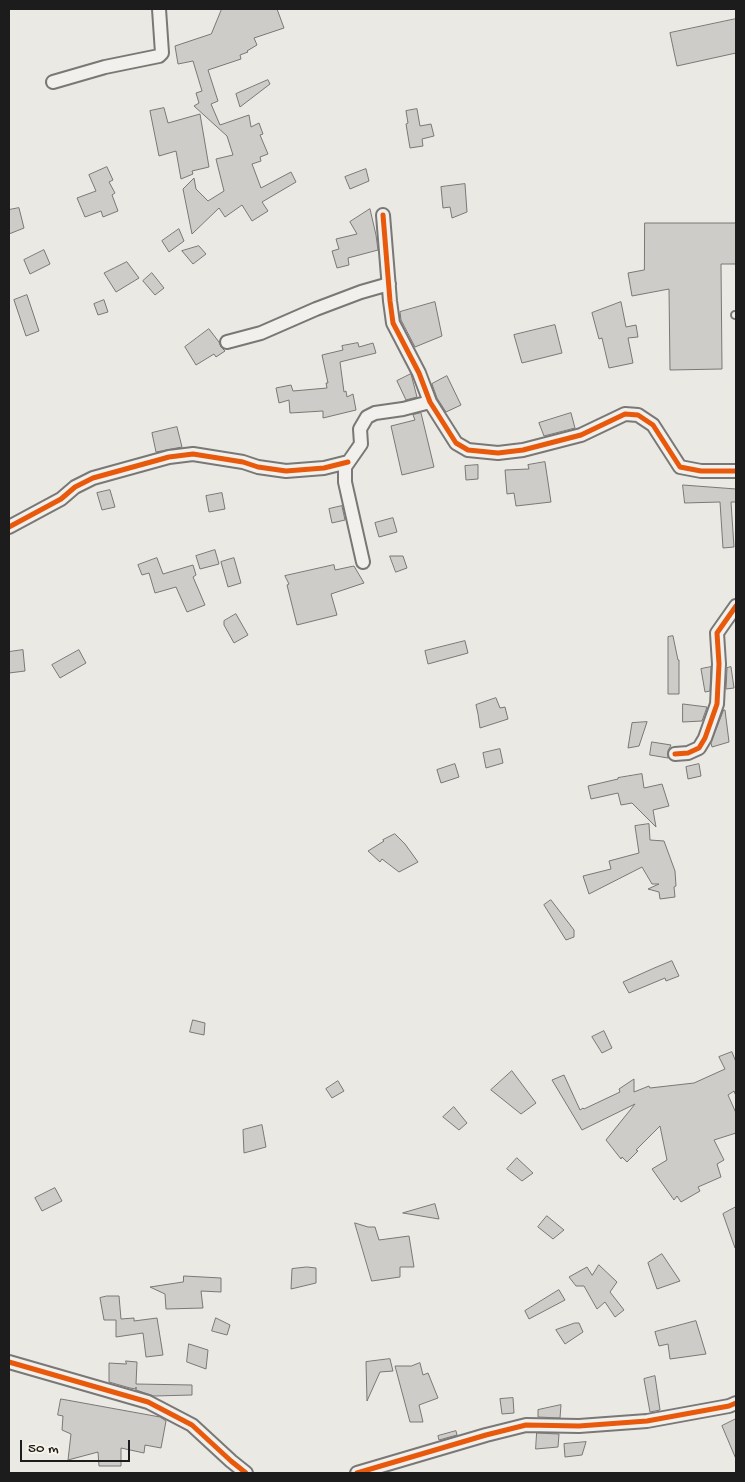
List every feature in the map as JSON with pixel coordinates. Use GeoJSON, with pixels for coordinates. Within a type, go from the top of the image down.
{"type":"FeatureCollection","features":[{"type":"Feature","properties":{"kind":"street"},"geometry":{"type":"LineString","coordinates":[[53,82],[106,67],[159,56],[162,53],[159,9]]}},
{"type":"Feature","properties":{"kind":"street"},"geometry":{"type":"LineString","coordinates":[[383,215],[393,323],[419,373],[430,402],[456,443],[468,450],[498,453],[523,450],[581,435],[625,414],[638,415],[653,425],[680,467],[701,471],[736,471]]}},
{"type":"Feature","properties":{"kind":"street"},"geometry":{"type":"LineString","coordinates":[[226,342],[261,333],[316,309],[388,284]]}},
{"type":"Feature","properties":{"kind":"street"},"geometry":{"type":"LineString","coordinates":[[363,562],[345,482],[345,467],[361,444],[360,429],[367,417],[374,413],[403,409],[430,402]]}},
{"type":"Feature","properties":{"kind":"street"},"geometry":{"type":"LineString","coordinates":[[9,527],[61,499],[75,488],[93,478],[168,457],[193,454],[286,471],[324,468],[348,462]]}},
{"type":"Feature","properties":{"kind":"street"},"geometry":{"type":"LineString","coordinates":[[675,754],[688,753],[699,748],[705,738],[717,704],[719,664],[717,633],[736,606]]}},
{"type":"Feature","properties":{"kind":"street"},"geometry":{"type":"LineString","coordinates":[[9,1362],[148,1402],[192,1425],[246,1473]]}},
{"type":"Feature","properties":{"kind":"street"},"geometry":{"type":"LineString","coordinates":[[357,1473],[486,1435],[526,1426],[579,1426],[647,1421],[736,1404]]}},
{"type":"Feature","properties":{"kind":"building"},"geometry":{"type":"Polygon","coordinates":[[[222,9],[277,9],[284,28],[254,38],[257,45],[240,55],[241,59],[208,70],[218,101],[211,104],[220,125],[249,115],[251,127],[259,123],[263,134],[260,135],[268,154],[260,157],[261,161],[252,164],[261,188],[291,172],[296,182],[262,202],[268,211],[252,221],[242,205],[225,217],[219,208],[192,234],[183,189],[194,178],[196,189],[208,201],[224,191],[216,159],[233,155],[227,136],[194,106],[199,103],[196,93],[202,91],[193,61],[178,64],[175,46],[211,34],[222,9]]]}},
{"type":"Feature","properties":{"kind":"building"},"geometry":{"type":"Polygon","coordinates":[[[736,19],[736,53],[677,66],[670,33],[736,19]]]}},
{"type":"Feature","properties":{"kind":"building"},"geometry":{"type":"Polygon","coordinates":[[[268,80],[270,84],[240,107],[236,94],[268,80]]]}},
{"type":"Feature","properties":{"kind":"building"},"geometry":{"type":"Polygon","coordinates":[[[164,108],[168,123],[200,114],[209,167],[192,171],[193,174],[181,179],[176,151],[159,156],[150,111],[164,108]]]}},
{"type":"Feature","properties":{"kind":"building"},"geometry":{"type":"Polygon","coordinates":[[[417,109],[420,126],[431,124],[434,136],[422,139],[423,146],[410,148],[406,111],[417,109]]]}},
{"type":"Feature","properties":{"kind":"building"},"geometry":{"type":"Polygon","coordinates":[[[107,167],[113,180],[109,182],[115,193],[112,195],[118,211],[103,217],[101,211],[85,217],[77,198],[96,191],[89,175],[107,167]]]}},
{"type":"Feature","properties":{"kind":"building"},"geometry":{"type":"Polygon","coordinates":[[[366,169],[369,181],[350,189],[345,177],[366,169]]]}},
{"type":"Feature","properties":{"kind":"building"},"geometry":{"type":"Polygon","coordinates":[[[465,184],[467,212],[452,218],[450,207],[443,208],[441,187],[465,184]]]}},
{"type":"Feature","properties":{"kind":"building"},"geometry":{"type":"Polygon","coordinates":[[[19,208],[24,228],[9,234],[9,210],[19,208]]]}},
{"type":"Feature","properties":{"kind":"building"},"geometry":{"type":"Polygon","coordinates":[[[370,209],[378,250],[348,258],[349,265],[337,268],[332,251],[339,249],[336,239],[357,234],[350,222],[370,209]]]}},
{"type":"Feature","properties":{"kind":"building"},"geometry":{"type":"Polygon","coordinates":[[[645,223],[736,223],[736,264],[721,264],[722,369],[670,370],[669,289],[632,296],[628,273],[644,270],[645,223]]]}},
{"type":"Feature","properties":{"kind":"building"},"geometry":{"type":"Polygon","coordinates":[[[179,229],[184,241],[169,252],[162,241],[179,229]]]}},
{"type":"Feature","properties":{"kind":"building"},"geometry":{"type":"Polygon","coordinates":[[[199,246],[206,254],[193,264],[182,251],[199,246]]]}},
{"type":"Feature","properties":{"kind":"building"},"geometry":{"type":"Polygon","coordinates":[[[44,250],[50,264],[30,274],[24,260],[44,250]]]}},
{"type":"Feature","properties":{"kind":"building"},"geometry":{"type":"Polygon","coordinates":[[[127,262],[139,278],[116,292],[104,273],[127,262]]]}},
{"type":"Feature","properties":{"kind":"building"},"geometry":{"type":"Polygon","coordinates":[[[152,273],[164,288],[155,295],[143,281],[152,273]]]}},
{"type":"Feature","properties":{"kind":"building"},"geometry":{"type":"Polygon","coordinates":[[[27,295],[39,331],[26,336],[14,300],[27,295]]]}},
{"type":"Feature","properties":{"kind":"building"},"geometry":{"type":"Polygon","coordinates":[[[104,300],[108,312],[98,315],[94,304],[104,300]]]}},
{"type":"Feature","properties":{"kind":"building"},"geometry":{"type":"Polygon","coordinates":[[[435,302],[442,336],[415,347],[401,320],[400,312],[435,302]]]}},
{"type":"Feature","properties":{"kind":"building"},"geometry":{"type":"Polygon","coordinates":[[[621,302],[626,327],[636,325],[638,337],[628,338],[633,363],[609,368],[602,338],[599,339],[592,313],[621,302]]]}},
{"type":"Feature","properties":{"kind":"building"},"geometry":{"type":"Polygon","coordinates":[[[555,325],[562,353],[522,363],[514,335],[555,325]]]}},
{"type":"Feature","properties":{"kind":"building"},"geometry":{"type":"Polygon","coordinates":[[[209,329],[225,351],[216,357],[214,354],[196,365],[185,347],[209,329]]]}},
{"type":"Feature","properties":{"kind":"building"},"geometry":{"type":"Polygon","coordinates":[[[358,343],[359,347],[373,343],[376,353],[340,362],[344,392],[346,391],[347,397],[353,394],[356,410],[323,418],[323,411],[290,413],[289,400],[279,403],[276,388],[291,385],[293,391],[327,388],[326,383],[328,383],[322,355],[343,350],[342,346],[358,343]]]}},
{"type":"Feature","properties":{"kind":"building"},"geometry":{"type":"Polygon","coordinates":[[[411,374],[417,397],[406,400],[397,381],[411,374]]]}},
{"type":"Feature","properties":{"kind":"building"},"geometry":{"type":"Polygon","coordinates":[[[447,376],[461,405],[446,412],[437,398],[432,384],[447,376]]]}},
{"type":"Feature","properties":{"kind":"building"},"geometry":{"type":"Polygon","coordinates":[[[421,413],[434,467],[402,475],[391,426],[415,420],[413,415],[421,413]]]}},
{"type":"Feature","properties":{"kind":"building"},"geometry":{"type":"Polygon","coordinates":[[[571,413],[575,428],[544,436],[539,423],[571,413]]]}},
{"type":"Feature","properties":{"kind":"building"},"geometry":{"type":"Polygon","coordinates":[[[177,427],[182,447],[156,452],[152,433],[177,427]]]}},
{"type":"Feature","properties":{"kind":"building"},"geometry":{"type":"Polygon","coordinates":[[[545,462],[551,502],[516,506],[514,493],[507,494],[505,470],[529,469],[528,465],[545,462]]]}},
{"type":"Feature","properties":{"kind":"building"},"geometry":{"type":"Polygon","coordinates":[[[478,465],[478,479],[466,480],[465,466],[478,465]]]}},
{"type":"Feature","properties":{"kind":"building"},"geometry":{"type":"Polygon","coordinates":[[[683,485],[736,489],[736,502],[731,502],[734,547],[723,548],[720,502],[685,503],[683,485]]]}},
{"type":"Feature","properties":{"kind":"building"},"geometry":{"type":"Polygon","coordinates":[[[110,490],[115,507],[102,510],[97,493],[110,490]]]}},
{"type":"Feature","properties":{"kind":"building"},"geometry":{"type":"Polygon","coordinates":[[[222,493],[225,509],[209,512],[206,496],[222,493]]]}},
{"type":"Feature","properties":{"kind":"building"},"geometry":{"type":"Polygon","coordinates":[[[342,506],[345,520],[332,523],[329,509],[342,506]]]}},
{"type":"Feature","properties":{"kind":"building"},"geometry":{"type":"Polygon","coordinates":[[[393,518],[397,532],[379,537],[375,523],[393,518]]]}},
{"type":"Feature","properties":{"kind":"building"},"geometry":{"type":"Polygon","coordinates":[[[215,550],[219,564],[200,569],[196,556],[215,550]]]}},
{"type":"Feature","properties":{"kind":"building"},"geometry":{"type":"Polygon","coordinates":[[[390,556],[403,556],[407,568],[396,572],[390,556]]]}},
{"type":"Feature","properties":{"kind":"building"},"geometry":{"type":"Polygon","coordinates":[[[157,558],[163,574],[193,565],[196,575],[193,577],[205,605],[187,612],[176,587],[155,593],[149,573],[142,575],[138,565],[157,558]]]}},
{"type":"Feature","properties":{"kind":"building"},"geometry":{"type":"Polygon","coordinates":[[[234,558],[241,583],[228,587],[221,562],[234,558]]]}},
{"type":"Feature","properties":{"kind":"building"},"geometry":{"type":"Polygon","coordinates":[[[334,565],[335,570],[354,566],[364,583],[331,594],[337,615],[297,625],[287,585],[289,584],[285,576],[334,565]]]}},
{"type":"Feature","properties":{"kind":"building"},"geometry":{"type":"Polygon","coordinates":[[[236,614],[248,635],[234,643],[224,625],[224,621],[236,614]]]}},
{"type":"Feature","properties":{"kind":"building"},"geometry":{"type":"Polygon","coordinates":[[[673,636],[679,660],[679,694],[668,694],[668,637],[673,636]]]}},
{"type":"Feature","properties":{"kind":"building"},"geometry":{"type":"Polygon","coordinates":[[[465,641],[468,653],[428,664],[425,651],[465,641]]]}},
{"type":"Feature","properties":{"kind":"building"},"geometry":{"type":"Polygon","coordinates":[[[23,650],[25,671],[9,673],[9,652],[23,650]]]}},
{"type":"Feature","properties":{"kind":"building"},"geometry":{"type":"Polygon","coordinates":[[[79,650],[86,663],[60,678],[52,665],[79,650]]]}},
{"type":"Feature","properties":{"kind":"building"},"geometry":{"type":"Polygon","coordinates":[[[711,667],[710,691],[705,692],[701,669],[711,667]]]}},
{"type":"Feature","properties":{"kind":"building"},"geometry":{"type":"Polygon","coordinates":[[[731,667],[734,688],[726,689],[727,668],[731,667]]]}},
{"type":"Feature","properties":{"kind":"building"},"geometry":{"type":"Polygon","coordinates":[[[496,698],[500,708],[505,707],[508,719],[480,728],[476,705],[496,698]]]}},
{"type":"Feature","properties":{"kind":"building"},"geometry":{"type":"Polygon","coordinates":[[[683,704],[707,707],[702,721],[683,722],[683,704]]]}},
{"type":"Feature","properties":{"kind":"building"},"geometry":{"type":"Polygon","coordinates":[[[724,710],[729,742],[712,747],[711,743],[724,710]]]}},
{"type":"Feature","properties":{"kind":"building"},"geometry":{"type":"Polygon","coordinates":[[[647,722],[639,746],[628,748],[632,723],[647,722]]]}},
{"type":"Feature","properties":{"kind":"building"},"geometry":{"type":"Polygon","coordinates":[[[652,742],[671,745],[668,751],[668,758],[650,755],[652,742]]]}},
{"type":"Feature","properties":{"kind":"building"},"geometry":{"type":"Polygon","coordinates":[[[500,749],[503,763],[486,768],[483,753],[500,749]]]}},
{"type":"Feature","properties":{"kind":"building"},"geometry":{"type":"Polygon","coordinates":[[[455,764],[459,777],[441,783],[437,770],[455,764]]]}},
{"type":"Feature","properties":{"kind":"building"},"geometry":{"type":"Polygon","coordinates":[[[699,764],[701,776],[688,779],[686,767],[699,764]]]}},
{"type":"Feature","properties":{"kind":"building"},"geometry":{"type":"Polygon","coordinates":[[[642,774],[644,788],[662,784],[669,806],[653,810],[656,827],[632,803],[621,805],[618,793],[591,799],[588,786],[642,774]]]}},
{"type":"Feature","properties":{"kind":"building"},"geometry":{"type":"Polygon","coordinates":[[[649,824],[650,840],[664,841],[675,871],[675,897],[660,899],[659,892],[648,889],[659,884],[652,884],[642,867],[589,894],[583,876],[611,869],[609,861],[639,853],[635,826],[649,824]]]}},
{"type":"Feature","properties":{"kind":"building"},"geometry":{"type":"Polygon","coordinates":[[[395,834],[418,862],[399,872],[382,859],[380,862],[368,851],[395,834]]]}},
{"type":"Feature","properties":{"kind":"building"},"geometry":{"type":"Polygon","coordinates":[[[551,900],[574,930],[574,937],[566,940],[544,905],[551,900]]]}},
{"type":"Feature","properties":{"kind":"building"},"geometry":{"type":"Polygon","coordinates":[[[672,961],[679,976],[666,981],[665,978],[629,993],[623,982],[672,961]]]}},
{"type":"Feature","properties":{"kind":"building"},"geometry":{"type":"Polygon","coordinates":[[[193,1020],[205,1023],[204,1035],[190,1032],[193,1020]]]}},
{"type":"Feature","properties":{"kind":"building"},"geometry":{"type":"Polygon","coordinates":[[[604,1031],[612,1048],[602,1053],[592,1037],[604,1031]]]}},
{"type":"Feature","properties":{"kind":"building"},"geometry":{"type":"Polygon","coordinates":[[[732,1052],[736,1062],[736,1096],[734,1091],[728,1095],[736,1113],[736,1133],[714,1140],[724,1160],[717,1164],[721,1177],[698,1187],[700,1191],[681,1202],[677,1196],[674,1200],[652,1169],[667,1160],[660,1126],[627,1162],[622,1157],[621,1159],[606,1140],[635,1104],[582,1130],[552,1080],[564,1075],[580,1110],[620,1092],[619,1089],[634,1079],[634,1092],[649,1086],[650,1088],[694,1083],[725,1069],[719,1057],[732,1052]]]}},
{"type":"Feature","properties":{"kind":"building"},"geometry":{"type":"Polygon","coordinates":[[[512,1071],[536,1103],[521,1114],[491,1090],[512,1071]]]}},
{"type":"Feature","properties":{"kind":"building"},"geometry":{"type":"Polygon","coordinates":[[[338,1081],[344,1091],[332,1098],[326,1089],[338,1081]]]}},
{"type":"Feature","properties":{"kind":"building"},"geometry":{"type":"Polygon","coordinates":[[[454,1107],[467,1123],[459,1130],[443,1117],[454,1107]]]}},
{"type":"Feature","properties":{"kind":"building"},"geometry":{"type":"Polygon","coordinates":[[[262,1125],[266,1147],[244,1153],[243,1130],[262,1125]]]}},
{"type":"Feature","properties":{"kind":"building"},"geometry":{"type":"Polygon","coordinates":[[[517,1158],[533,1173],[522,1181],[507,1169],[517,1158]]]}},
{"type":"Feature","properties":{"kind":"building"},"geometry":{"type":"Polygon","coordinates":[[[55,1188],[62,1201],[42,1211],[35,1198],[55,1188]]]}},
{"type":"Feature","properties":{"kind":"building"},"geometry":{"type":"Polygon","coordinates":[[[435,1204],[439,1219],[403,1213],[435,1204]]]}},
{"type":"Feature","properties":{"kind":"building"},"geometry":{"type":"Polygon","coordinates":[[[736,1207],[736,1247],[735,1248],[723,1214],[736,1207]]]}},
{"type":"Feature","properties":{"kind":"building"},"geometry":{"type":"Polygon","coordinates":[[[547,1216],[564,1230],[553,1239],[538,1227],[547,1216]]]}},
{"type":"Feature","properties":{"kind":"building"},"geometry":{"type":"Polygon","coordinates":[[[355,1223],[375,1227],[379,1240],[409,1236],[414,1267],[400,1267],[400,1277],[372,1281],[355,1223]]]}},
{"type":"Feature","properties":{"kind":"building"},"geometry":{"type":"Polygon","coordinates":[[[662,1254],[680,1281],[657,1289],[648,1263],[662,1254]]]}},
{"type":"Feature","properties":{"kind":"building"},"geometry":{"type":"Polygon","coordinates":[[[599,1265],[617,1282],[610,1292],[624,1310],[615,1317],[605,1302],[597,1309],[584,1286],[576,1286],[569,1277],[587,1267],[592,1275],[599,1265]]]}},
{"type":"Feature","properties":{"kind":"building"},"geometry":{"type":"Polygon","coordinates":[[[316,1268],[316,1283],[291,1289],[292,1269],[316,1268]]]}},
{"type":"Feature","properties":{"kind":"building"},"geometry":{"type":"Polygon","coordinates":[[[184,1276],[221,1278],[221,1292],[201,1291],[203,1308],[166,1309],[165,1294],[150,1287],[183,1282],[184,1276]]]}},
{"type":"Feature","properties":{"kind":"building"},"geometry":{"type":"Polygon","coordinates":[[[559,1290],[565,1300],[529,1319],[525,1311],[559,1290]]]}},
{"type":"Feature","properties":{"kind":"building"},"geometry":{"type":"Polygon","coordinates":[[[119,1296],[121,1319],[134,1318],[134,1321],[157,1318],[163,1355],[146,1357],[143,1333],[116,1337],[116,1320],[104,1320],[100,1298],[119,1296]]]}},
{"type":"Feature","properties":{"kind":"building"},"geometry":{"type":"Polygon","coordinates":[[[216,1318],[230,1325],[227,1335],[212,1331],[216,1318]]]}},
{"type":"Feature","properties":{"kind":"building"},"geometry":{"type":"Polygon","coordinates":[[[696,1321],[706,1354],[670,1359],[668,1344],[659,1346],[655,1332],[696,1321]]]}},
{"type":"Feature","properties":{"kind":"building"},"geometry":{"type":"Polygon","coordinates":[[[579,1323],[583,1332],[565,1344],[556,1330],[579,1323]]]}},
{"type":"Feature","properties":{"kind":"building"},"geometry":{"type":"Polygon","coordinates":[[[189,1344],[208,1350],[206,1369],[187,1362],[189,1344]]]}},
{"type":"Feature","properties":{"kind":"building"},"geometry":{"type":"Polygon","coordinates":[[[390,1359],[393,1371],[380,1372],[367,1401],[366,1362],[390,1359]]]}},
{"type":"Feature","properties":{"kind":"building"},"geometry":{"type":"Polygon","coordinates":[[[126,1361],[137,1362],[136,1384],[192,1385],[192,1395],[154,1396],[109,1382],[109,1363],[126,1364],[126,1361]]]}},
{"type":"Feature","properties":{"kind":"building"},"geometry":{"type":"Polygon","coordinates":[[[420,1363],[423,1375],[428,1373],[438,1398],[419,1405],[423,1422],[410,1422],[395,1366],[411,1366],[420,1363]]]}},
{"type":"Feature","properties":{"kind":"building"},"geometry":{"type":"Polygon","coordinates":[[[655,1376],[660,1410],[650,1412],[644,1379],[655,1376]]]}},
{"type":"Feature","properties":{"kind":"building"},"geometry":{"type":"Polygon","coordinates":[[[513,1398],[514,1413],[502,1414],[500,1399],[513,1398]]]}},
{"type":"Feature","properties":{"kind":"building"},"geometry":{"type":"Polygon","coordinates":[[[61,1399],[160,1417],[166,1421],[161,1448],[145,1445],[144,1453],[121,1448],[121,1466],[99,1466],[98,1452],[68,1460],[71,1434],[62,1430],[63,1416],[58,1415],[61,1399]]]}},
{"type":"Feature","properties":{"kind":"building"},"geometry":{"type":"Polygon","coordinates":[[[561,1405],[560,1418],[538,1417],[538,1410],[561,1405]]]}},
{"type":"Feature","properties":{"kind":"building"},"geometry":{"type":"Polygon","coordinates":[[[736,1419],[736,1459],[722,1426],[736,1419]]]}},
{"type":"Feature","properties":{"kind":"building"},"geometry":{"type":"Polygon","coordinates":[[[456,1431],[457,1435],[439,1440],[438,1436],[456,1431]]]}},
{"type":"Feature","properties":{"kind":"building"},"geometry":{"type":"Polygon","coordinates":[[[537,1433],[559,1434],[558,1447],[536,1449],[537,1433]]]}},
{"type":"Feature","properties":{"kind":"building"},"geometry":{"type":"Polygon","coordinates":[[[586,1442],[582,1455],[565,1457],[564,1444],[586,1442]]]}},
{"type":"Feature","properties":{"kind":"cycle path"},"geometry":{"type":"LineString","coordinates":[[383,215],[393,323],[419,373],[430,402],[456,443],[468,450],[498,453],[523,450],[581,435],[625,414],[638,415],[653,425],[680,467],[701,471],[736,471]]}},
{"type":"Feature","properties":{"kind":"cycle path"},"geometry":{"type":"LineString","coordinates":[[9,527],[61,499],[75,487],[93,478],[169,457],[193,454],[286,471],[324,468],[348,462]]}},
{"type":"Feature","properties":{"kind":"cycle path"},"geometry":{"type":"LineString","coordinates":[[675,754],[688,753],[699,748],[705,738],[717,704],[719,664],[717,633],[736,606]]}},
{"type":"Feature","properties":{"kind":"cycle path"},"geometry":{"type":"LineString","coordinates":[[9,1362],[148,1402],[192,1425],[246,1473]]}},
{"type":"Feature","properties":{"kind":"cycle path"},"geometry":{"type":"LineString","coordinates":[[357,1473],[526,1425],[579,1426],[647,1421],[729,1406],[736,1403]]}}]}
